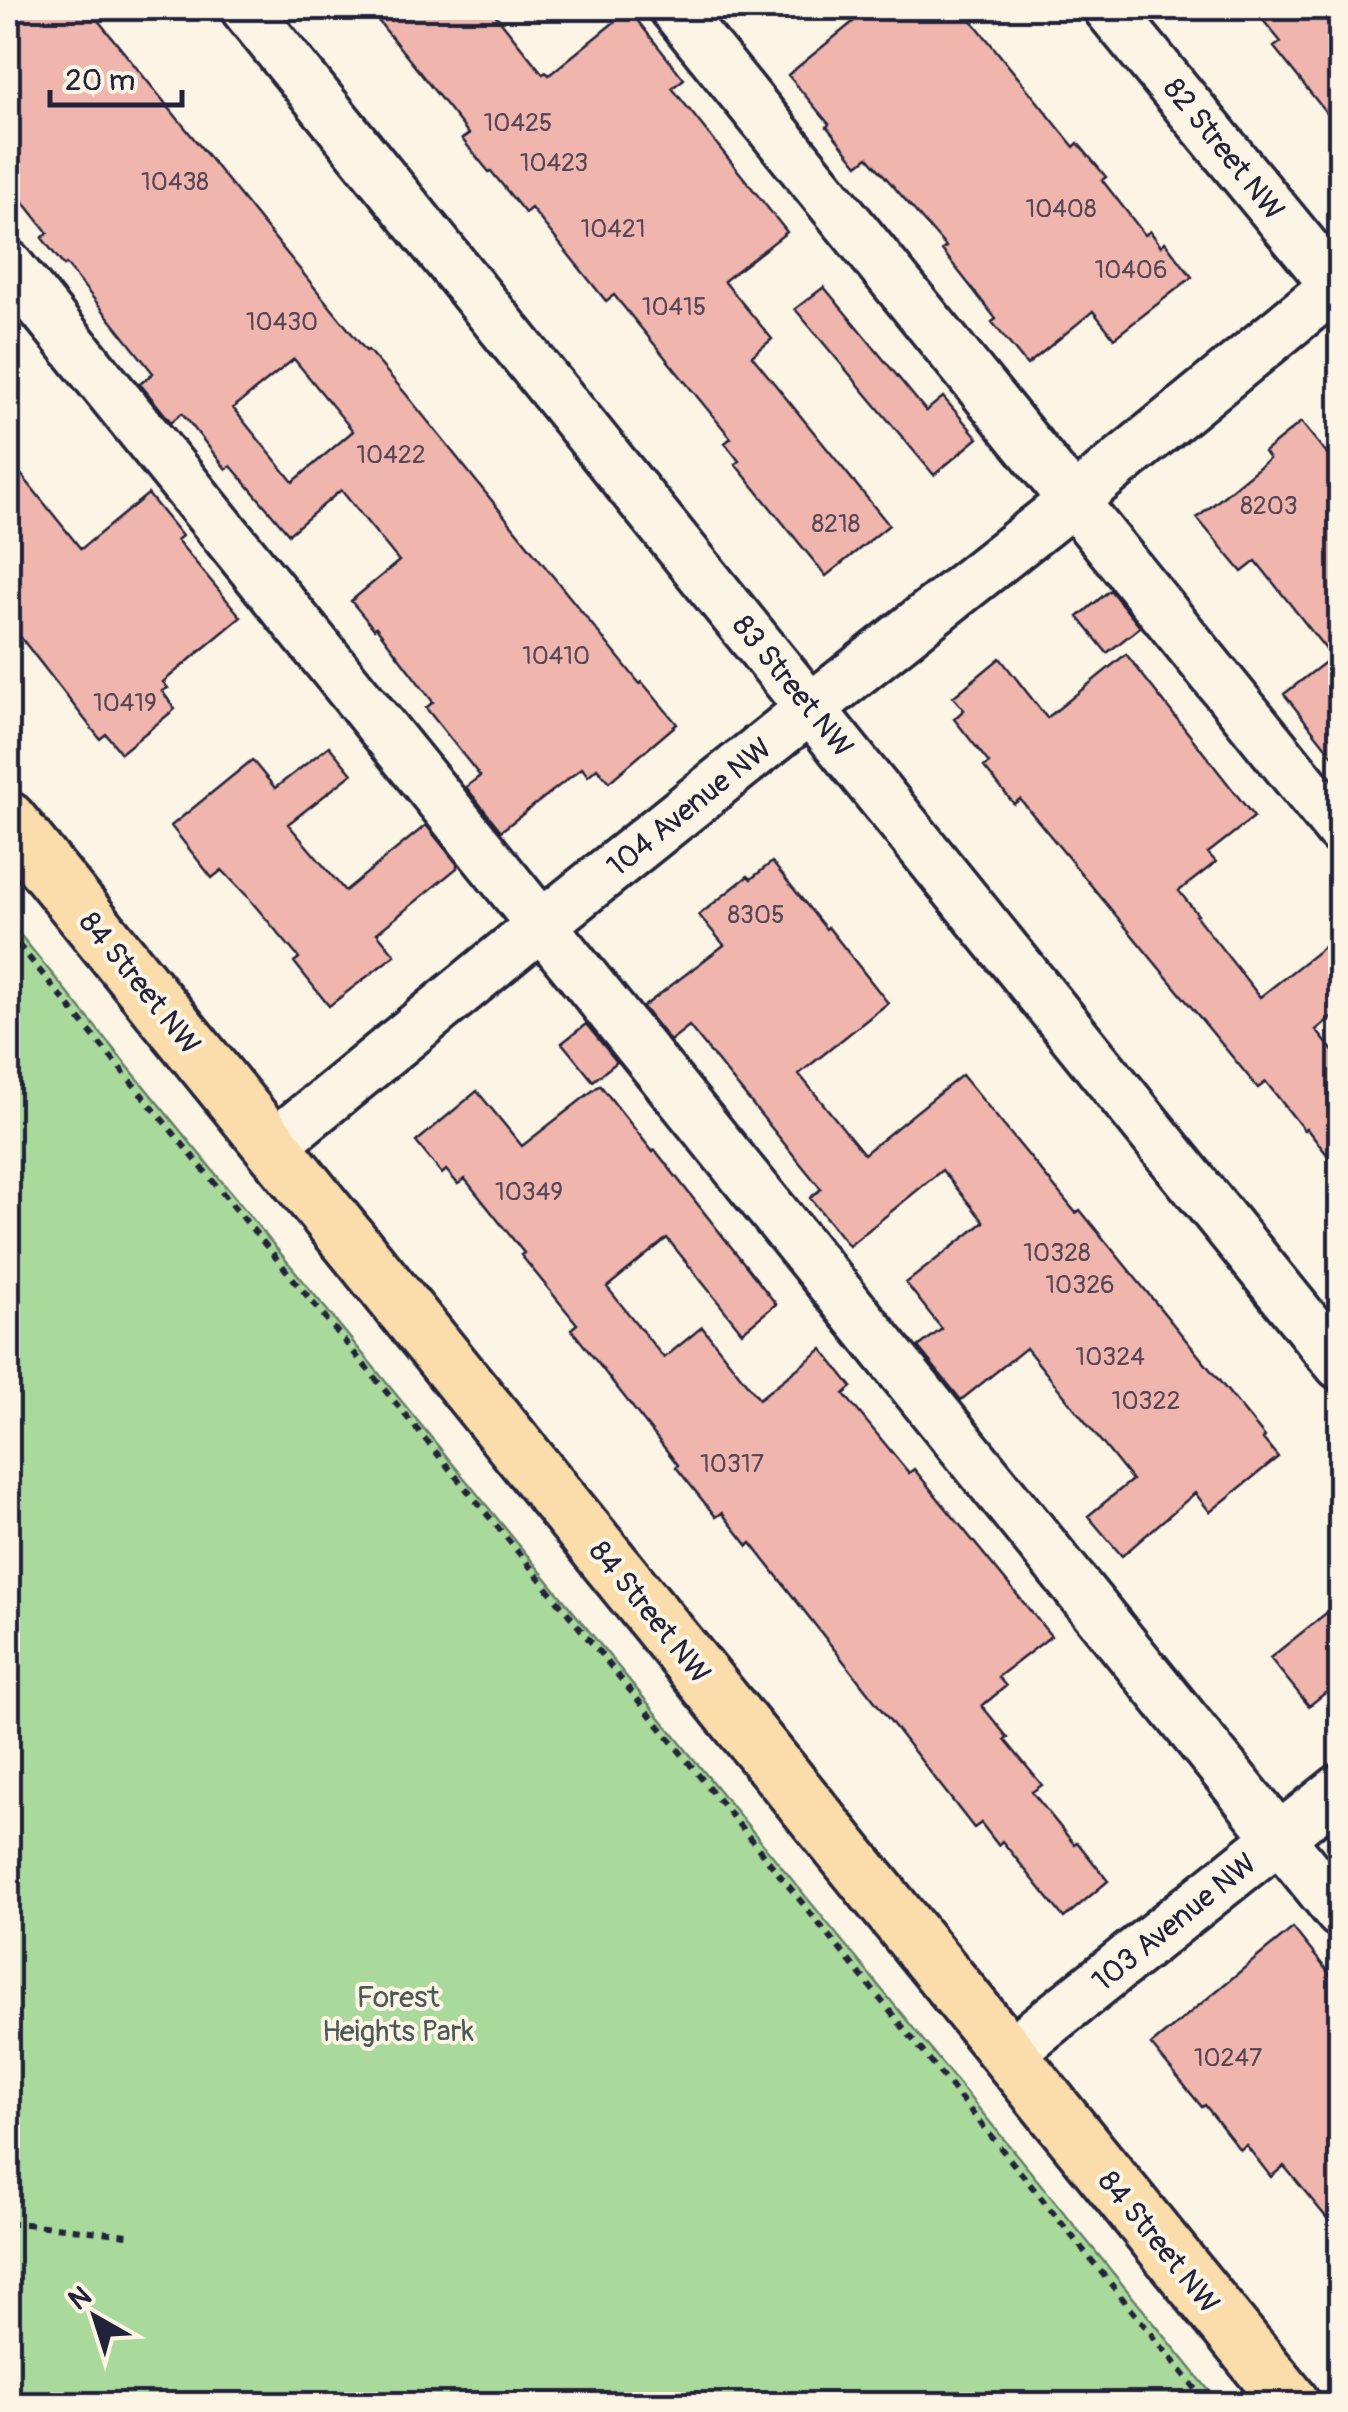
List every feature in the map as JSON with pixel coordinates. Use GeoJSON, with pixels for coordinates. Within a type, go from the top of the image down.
{"type":"FeatureCollection","features":[{"type":"Feature","properties":{"kind":"main road","name":"84 Street NW"},"geometry":{"type":"LineString","coordinates":[[8,820],[1292,2404]]}},
{"type":"Feature","properties":{"kind":"street","name":"83 Street NW"},"geometry":{"type":"LineString","coordinates":[[245,8],[1340,1365]]}},
{"type":"Feature","properties":{"kind":"street"},"geometry":{"type":"LineString","coordinates":[[674,8],[1340,830]]}},
{"type":"Feature","properties":{"kind":"street","name":"82 Street NW"},"geometry":{"type":"LineString","coordinates":[[1108,8],[1339,286]]}},
{"type":"Feature","properties":{"kind":"street"},"geometry":{"type":"LineString","coordinates":[[8,265],[1340,1913]]}},
{"type":"Feature","properties":{"kind":"street","name":"104 Avenue NW"},"geometry":{"type":"LineString","coordinates":[[272,1146],[540,926],[1339,286]]}},
{"type":"Feature","properties":{"kind":"street","name":"103 Avenue NW"},"geometry":{"type":"LineString","coordinates":[[1007,2055],[1340,1789]]}},
{"type":"Feature","properties":{"kind":"path"},"geometry":{"type":"LineString","coordinates":[[8,932],[523,1558],[1208,2404]]}},
{"type":"Feature","properties":{"kind":"path"},"geometry":{"type":"LineString","coordinates":[[8,2224],[128,2236]]}},
{"type":"Feature","properties":{"kind":"green space","name":"Forest Heights Park"},"geometry":{"type":"Polygon","coordinates":[[[8,920],[916,2034],[1220,2404],[8,2404],[8,920]]]}},
{"type":"Feature","properties":{"kind":"building"},"geometry":{"type":"Polygon","coordinates":[[[8,8],[88,8],[366,351],[405,393],[640,684],[677,724],[609,782],[597,768],[588,776],[582,768],[501,831],[466,787],[480,776],[426,708],[433,702],[376,627],[351,601],[399,561],[341,490],[289,534],[231,466],[226,469],[182,413],[171,422],[140,384],[153,373],[42,238],[48,233],[8,182],[8,8]],[[294,359],[233,408],[293,482],[353,431],[294,359]]]}},
{"type":"Feature","properties":{"kind":"building"},"geometry":{"type":"Polygon","coordinates":[[[368,8],[490,8],[543,74],[549,75],[629,10],[684,79],[672,88],[787,232],[724,281],[772,339],[752,356],[889,525],[826,576],[735,464],[739,461],[725,443],[731,438],[614,295],[606,301],[531,208],[525,213],[489,172],[462,139],[469,134],[368,8]]]}},
{"type":"Feature","properties":{"kind":"building"},"geometry":{"type":"Polygon","coordinates":[[[870,8],[962,8],[1074,147],[1078,143],[1106,177],[1102,180],[1145,235],[1150,231],[1161,246],[1165,242],[1192,277],[1114,338],[1093,311],[1027,365],[942,250],[946,247],[868,157],[858,165],[788,75],[870,8]]]}},
{"type":"Feature","properties":{"kind":"building"},"geometry":{"type":"Polygon","coordinates":[[[1253,8],[1340,8],[1340,130],[1274,47],[1281,42],[1253,8]]]}},
{"type":"Feature","properties":{"kind":"building"},"geometry":{"type":"Polygon","coordinates":[[[824,287],[926,411],[943,397],[978,438],[934,475],[795,309],[824,287]]]}},
{"type":"Feature","properties":{"kind":"building"},"geometry":{"type":"Polygon","coordinates":[[[1301,422],[1340,470],[1340,765],[1284,694],[1332,657],[1256,561],[1242,572],[1197,518],[1269,459],[1264,452],[1301,422]]]}},
{"type":"Feature","properties":{"kind":"building"},"geometry":{"type":"Polygon","coordinates":[[[8,458],[81,549],[148,494],[182,536],[177,540],[241,617],[163,682],[168,688],[162,691],[175,709],[121,753],[106,734],[100,739],[8,621],[8,458]]]}},
{"type":"Feature","properties":{"kind":"building"},"geometry":{"type":"Polygon","coordinates":[[[1110,590],[1140,627],[1107,653],[1078,617],[1110,590]]]}},
{"type":"Feature","properties":{"kind":"building"},"geometry":{"type":"Polygon","coordinates":[[[1126,654],[1254,817],[1208,853],[1216,862],[1179,891],[1196,916],[1260,997],[1340,934],[1340,1010],[1316,1030],[1340,1060],[1340,1171],[1266,1082],[1258,1088],[1020,799],[1014,804],[984,767],[989,763],[954,719],[964,710],[953,697],[1000,658],[1047,718],[1126,654]]]}},
{"type":"Feature","properties":{"kind":"building"},"geometry":{"type":"Polygon","coordinates":[[[329,746],[352,774],[288,824],[345,891],[426,825],[457,868],[377,933],[395,955],[329,1006],[294,962],[299,958],[246,895],[222,870],[212,878],[171,826],[252,760],[275,788],[329,746]]]}},
{"type":"Feature","properties":{"kind":"building"},"geometry":{"type":"Polygon","coordinates":[[[772,862],[888,1003],[799,1074],[864,1154],[962,1075],[1076,1213],[1080,1210],[1278,1457],[1210,1512],[1195,1493],[1122,1556],[1088,1516],[1132,1480],[1026,1348],[961,1400],[918,1347],[942,1329],[906,1283],[984,1222],[942,1170],[849,1246],[810,1198],[821,1189],[689,1026],[670,1041],[643,1007],[724,945],[699,915],[772,862]]]}},
{"type":"Feature","properties":{"kind":"building"},"geometry":{"type":"Polygon","coordinates":[[[586,1024],[617,1062],[593,1081],[562,1043],[586,1024]]]}},
{"type":"Feature","properties":{"kind":"building"},"geometry":{"type":"Polygon","coordinates":[[[600,1085],[776,1304],[742,1332],[667,1238],[607,1287],[664,1358],[702,1327],[759,1399],[822,1349],[852,1387],[844,1394],[909,1473],[914,1469],[1051,1636],[998,1677],[1006,1686],[982,1706],[1042,1785],[1032,1792],[1108,1881],[1064,1918],[1002,1841],[998,1845],[981,1823],[974,1828],[751,1543],[748,1546],[722,1513],[716,1517],[571,1329],[577,1324],[465,1179],[458,1184],[446,1170],[442,1174],[416,1142],[477,1091],[522,1146],[600,1085]]]}},
{"type":"Feature","properties":{"kind":"building"},"geometry":{"type":"Polygon","coordinates":[[[1340,1602],[1340,1681],[1309,1706],[1270,1658],[1340,1602]]]}},
{"type":"Feature","properties":{"kind":"building"},"geometry":{"type":"Polygon","coordinates":[[[1293,1928],[1340,1987],[1340,2234],[1284,2166],[1271,2177],[1246,2145],[1240,2150],[1151,2045],[1293,1928]]]}}]}
